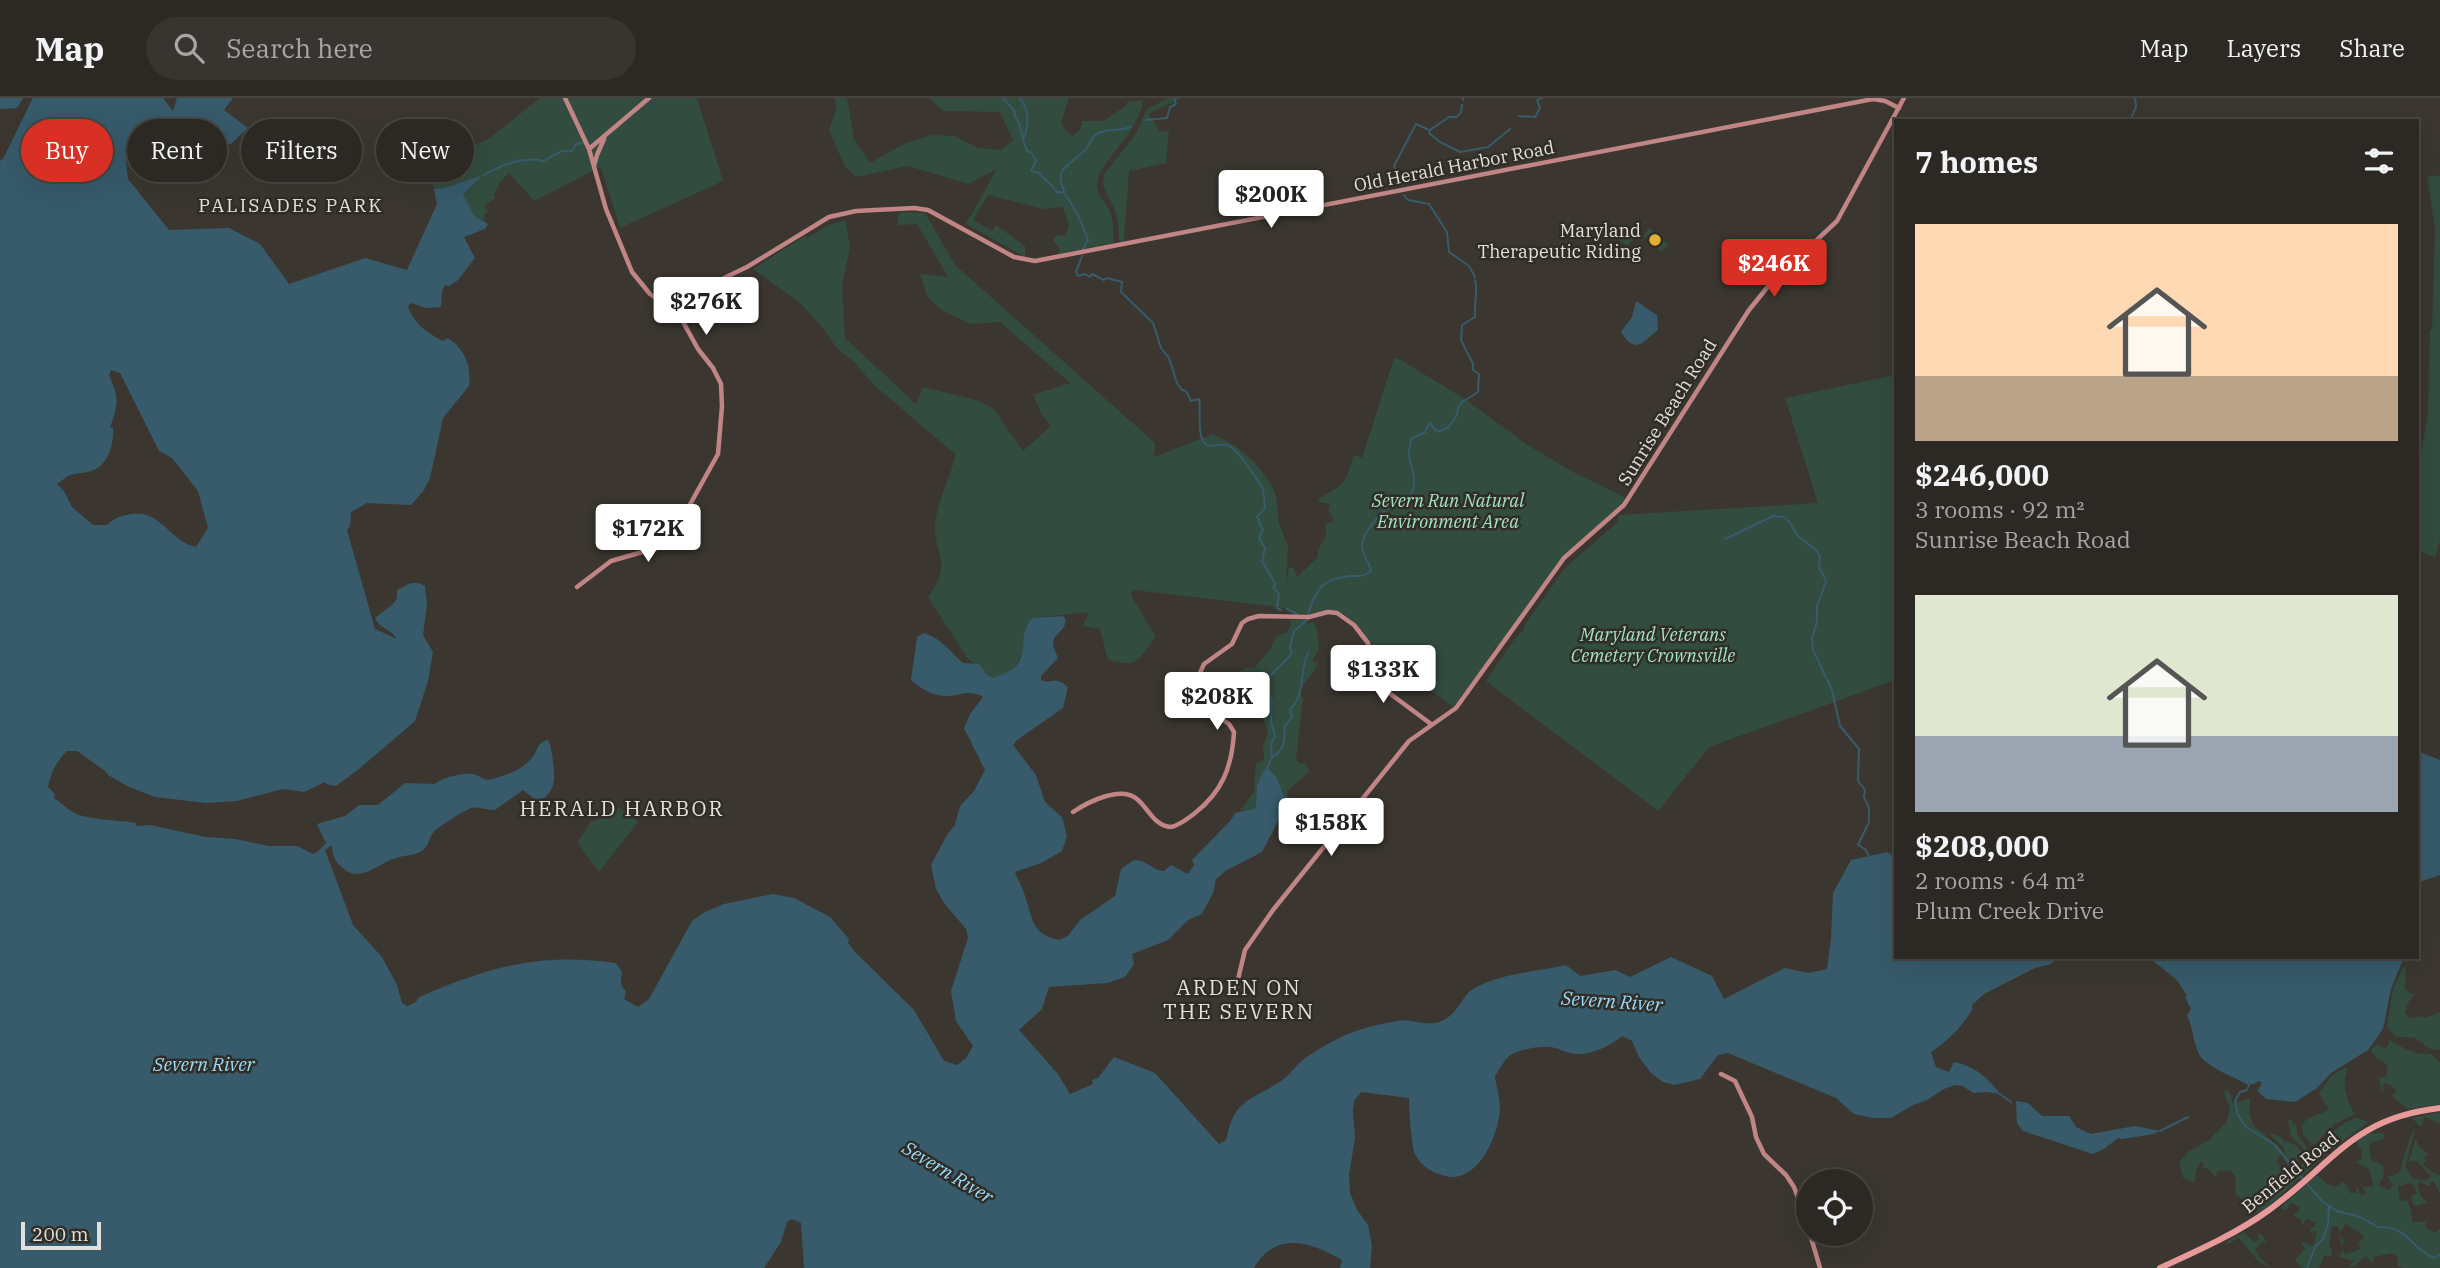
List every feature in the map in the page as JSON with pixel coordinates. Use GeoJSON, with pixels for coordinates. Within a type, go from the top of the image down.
{"type":"FeatureCollection","features":[{"type":"Feature","properties":{"kind":"main road","name":"Benfield Road"},"geometry":{"type":"LineString","coordinates":[[2160,1268],[2254,1221],[2282,1200],[2341,1147],[2364,1131],[2406,1113],[2440,1108]]}},
{"type":"Feature","properties":{"kind":"street"},"geometry":{"type":"LineString","coordinates":[[565,98],[589,149],[607,214],[632,272],[650,294],[682,320],[722,384],[718,454],[674,534],[660,547],[611,561],[577,587]]}},
{"type":"Feature","properties":{"kind":"street"},"geometry":{"type":"LineString","coordinates":[[589,149],[649,98]]}},
{"type":"Feature","properties":{"kind":"street","name":"Sunrise Beach Road"},"geometry":{"type":"LineString","coordinates":[[1235,992],[1245,950],[1273,910],[1409,741],[1456,708],[1564,558],[1624,505],[1749,310],[1770,284],[1840,217],[1904,98]]}},
{"type":"Feature","properties":{"kind":"street","name":"Old Herald Harbor Road"},"geometry":{"type":"LineString","coordinates":[[675,312],[694,302],[722,279],[747,267],[819,223],[847,212],[914,208],[928,210],[1014,257],[1035,261],[1873,99],[1899,108]]}},
{"type":"Feature","properties":{"kind":"street"},"geometry":{"type":"LineString","coordinates":[[594,167],[598,150],[609,132]]}},
{"type":"Feature","properties":{"kind":"street"},"geometry":{"type":"LineString","coordinates":[[1073,812],[1089,802],[1127,794],[1136,798],[1158,823],[1171,827],[1181,824],[1212,799],[1223,783],[1234,732],[1229,724],[1208,710],[1199,676],[1204,664],[1233,644],[1242,623],[1259,616],[1309,617],[1328,612],[1337,613],[1354,625],[1368,643],[1369,650],[1362,669],[1365,675],[1431,724]]}},
{"type":"Feature","properties":{"kind":"street"},"geometry":{"type":"LineString","coordinates":[[1721,1074],[1735,1081],[1755,1124],[1756,1137],[1764,1154],[1786,1175],[1796,1192]]}},
{"type":"Feature","properties":{"kind":"street"},"geometry":{"type":"LineString","coordinates":[[1814,1246],[1820,1268]]}},
{"type":"Feature","properties":{"kind":"green space"},"geometry":{"type":"Polygon","coordinates":[[[540,98],[697,98],[723,181],[620,228],[601,167],[534,201],[509,173],[500,182],[494,195],[496,197],[484,207],[488,211],[484,215],[485,222],[474,216],[463,194],[481,176],[474,178],[474,145],[490,138],[540,98]]]}},
{"type":"Feature","properties":{"kind":"green space"},"geometry":{"type":"Polygon","coordinates":[[[835,98],[847,98],[854,139],[870,163],[904,144],[932,135],[954,136],[978,148],[1001,150],[1013,140],[1000,112],[943,111],[929,98],[1069,98],[1061,122],[1072,136],[1080,130],[1082,121],[1104,121],[1127,105],[1127,102],[1143,100],[1135,124],[1104,167],[1097,184],[1112,217],[1114,241],[1057,254],[1060,249],[1053,240],[1057,235],[1065,236],[1069,226],[1063,207],[1044,209],[988,195],[973,220],[992,231],[996,225],[1025,246],[1025,257],[966,224],[997,169],[968,184],[908,166],[856,177],[845,167],[829,130],[836,110],[835,98]]]}},
{"type":"Feature","properties":{"kind":"green space"},"geometry":{"type":"Polygon","coordinates":[[[1169,98],[1181,98],[1148,114],[1160,131],[1169,132],[1166,163],[1129,171],[1124,241],[1121,242],[1116,214],[1104,189],[1105,173],[1136,134],[1147,109],[1169,98]]]}},
{"type":"Feature","properties":{"kind":"green space"},"geometry":{"type":"Polygon","coordinates":[[[2440,175],[2440,540],[2435,557],[2419,552],[2419,467],[2428,413],[2435,228],[2427,177],[2440,175]]]}},
{"type":"Feature","properties":{"kind":"green space"},"geometry":{"type":"Polygon","coordinates":[[[432,182],[463,182],[445,188],[434,189],[432,182]]]}},
{"type":"Feature","properties":{"kind":"green space","name":"Severn Run Natural Environment Area"},"geometry":{"type":"Polygon","coordinates":[[[901,212],[925,213],[955,265],[1155,443],[1154,457],[1213,434],[1237,447],[1256,464],[1272,485],[1276,496],[1279,524],[1288,546],[1286,586],[1289,567],[1294,568],[1297,577],[1318,557],[1326,534],[1326,523],[1334,520],[1328,510],[1329,504],[1318,499],[1343,482],[1354,455],[1362,458],[1394,358],[1465,399],[1526,444],[1573,472],[1626,498],[1621,506],[1577,545],[1498,648],[1495,646],[1488,662],[1453,707],[1374,648],[1356,624],[1334,610],[1309,614],[1292,613],[1286,608],[1134,590],[1132,597],[1156,637],[1137,660],[1126,663],[1108,660],[1100,629],[1083,626],[1089,612],[1032,618],[1025,647],[1018,662],[1012,669],[993,679],[968,659],[928,597],[936,584],[941,565],[936,540],[936,518],[956,455],[873,384],[854,362],[836,347],[801,304],[753,269],[805,236],[807,238],[825,227],[845,220],[850,246],[842,287],[845,338],[916,404],[923,387],[976,400],[993,408],[1023,451],[1051,426],[1041,413],[1033,395],[1070,383],[1000,322],[971,324],[943,311],[928,298],[920,274],[948,277],[917,224],[898,225],[898,215],[901,212]]]}},
{"type":"Feature","properties":{"kind":"green space","name":"Maryland Therapeutic Riding"},"geometry":{"type":"Polygon","coordinates":[[[1621,226],[1635,237],[1627,246],[1613,235],[1621,226]]]}},
{"type":"Feature","properties":{"kind":"green space","name":"Maryland Therapeutic Riding"},"geometry":{"type":"Polygon","coordinates":[[[1649,228],[1668,244],[1662,252],[1643,236],[1649,228]]]}},
{"type":"Feature","properties":{"kind":"green space","name":"Maryland Veterans Cemetery Crownsville"},"geometry":{"type":"Polygon","coordinates":[[[1894,375],[1894,680],[1709,747],[1658,811],[1486,681],[1565,568],[1618,522],[1619,515],[1818,503],[1785,398],[1894,375]]]}},
{"type":"Feature","properties":{"kind":"green space"},"geometry":{"type":"Polygon","coordinates":[[[1290,620],[1306,620],[1308,624],[1313,622],[1317,629],[1319,650],[1312,660],[1314,663],[1318,662],[1299,692],[1303,698],[1296,759],[1300,764],[1306,763],[1309,772],[1287,791],[1287,804],[1277,778],[1259,779],[1257,808],[1240,811],[1254,791],[1256,764],[1264,760],[1263,746],[1268,733],[1263,718],[1263,692],[1238,673],[1245,668],[1255,668],[1270,650],[1276,636],[1287,633],[1290,620]]]}},
{"type":"Feature","properties":{"kind":"green space"},"geometry":{"type":"Polygon","coordinates":[[[620,808],[638,822],[599,872],[578,843],[591,822],[620,808]]]}},
{"type":"Feature","properties":{"kind":"green space"},"geometry":{"type":"Polygon","coordinates":[[[2404,965],[2405,988],[2411,994],[2415,993],[2405,1013],[2410,1018],[2426,1018],[2440,1012],[2440,1049],[2429,1048],[2414,1038],[2395,1036],[2387,1027],[2393,989],[2404,965]]]}},
{"type":"Feature","properties":{"kind":"green space"},"geometry":{"type":"Polygon","coordinates":[[[2388,1039],[2414,1052],[2431,1054],[2440,1063],[2440,1104],[2408,1109],[2392,1096],[2397,1091],[2392,1086],[2384,1083],[2382,1093],[2379,1077],[2386,1077],[2388,1068],[2371,1050],[2377,1044],[2385,1049],[2389,1043],[2388,1039]]]}},
{"type":"Feature","properties":{"kind":"green space"},"geometry":{"type":"Polygon","coordinates":[[[2347,1067],[2345,1088],[2355,1114],[2335,1124],[2315,1144],[2311,1144],[2303,1134],[2302,1124],[2309,1118],[2329,1110],[2319,1093],[2331,1076],[2347,1067]]]}},
{"type":"Feature","properties":{"kind":"green space"},"geometry":{"type":"Polygon","coordinates":[[[2226,1089],[2233,1104],[2250,1098],[2249,1113],[2253,1125],[2283,1151],[2277,1161],[2283,1179],[2254,1206],[2236,1195],[2235,1177],[2230,1170],[2217,1171],[2216,1178],[2208,1169],[2203,1168],[2201,1162],[2194,1183],[2183,1178],[2179,1163],[2188,1152],[2209,1140],[2226,1123],[2230,1107],[2224,1094],[2226,1089]]]}},
{"type":"Feature","properties":{"kind":"green space"},"geometry":{"type":"Polygon","coordinates":[[[2440,1112],[2440,1124],[2426,1117],[2423,1119],[2423,1125],[2419,1126],[2412,1118],[2440,1112]]]}},
{"type":"Feature","properties":{"kind":"green space"},"geometry":{"type":"Polygon","coordinates":[[[2290,1118],[2294,1125],[2296,1124],[2297,1133],[2309,1151],[2307,1153],[2291,1136],[2288,1121],[2290,1118]]]}},
{"type":"Feature","properties":{"kind":"green space"},"geometry":{"type":"Polygon","coordinates":[[[2356,1118],[2367,1123],[2330,1151],[2265,1209],[2255,1213],[2293,1181],[2296,1171],[2332,1133],[2344,1123],[2356,1118]]]}},
{"type":"Feature","properties":{"kind":"green space"},"geometry":{"type":"Polygon","coordinates":[[[2413,1130],[2415,1131],[2405,1166],[2412,1178],[2426,1181],[2431,1176],[2419,1163],[2413,1160],[2408,1163],[2416,1139],[2418,1146],[2428,1154],[2424,1158],[2427,1162],[2424,1161],[2423,1165],[2440,1175],[2440,1193],[2434,1182],[2431,1181],[2429,1186],[2419,1182],[2417,1186],[2421,1196],[2428,1203],[2414,1206],[2411,1197],[2417,1193],[2412,1183],[2398,1186],[2400,1201],[2407,1200],[2412,1222],[2424,1222],[2429,1217],[2425,1223],[2426,1228],[2435,1233],[2440,1229],[2440,1268],[2403,1268],[2398,1266],[2397,1256],[2393,1253],[2373,1257],[2374,1265],[2366,1256],[2348,1268],[2354,1261],[2339,1257],[2343,1249],[2344,1254],[2354,1252],[2361,1248],[2358,1243],[2365,1237],[2346,1224],[2340,1232],[2345,1241],[2341,1246],[2339,1227],[2332,1226],[2329,1246],[2332,1250],[2331,1256],[2324,1256],[2319,1268],[2302,1268],[2295,1260],[2305,1249],[2300,1240],[2311,1246],[2315,1243],[2316,1231],[2313,1231],[2314,1236],[2310,1230],[2316,1222],[2306,1219],[2302,1227],[2301,1219],[2293,1216],[2300,1209],[2299,1206],[2290,1203],[2288,1209],[2283,1210],[2281,1207],[2317,1175],[2327,1184],[2336,1187],[2343,1182],[2350,1193],[2356,1193],[2357,1186],[2361,1196],[2367,1193],[2359,1183],[2365,1187],[2374,1186],[2369,1169],[2357,1163],[2362,1155],[2355,1141],[2366,1134],[2384,1133],[2383,1139],[2371,1143],[2369,1149],[2372,1162],[2383,1166],[2384,1177],[2380,1186],[2389,1190],[2393,1185],[2387,1176],[2401,1171],[2413,1130]]]}},
{"type":"Feature","properties":{"kind":"green space"},"geometry":{"type":"Polygon","coordinates":[[[2268,1133],[2297,1146],[2304,1155],[2291,1168],[2284,1160],[2285,1149],[2268,1133]]]}},
{"type":"Feature","properties":{"kind":"green space"},"geometry":{"type":"Polygon","coordinates":[[[2244,1232],[2254,1242],[2260,1239],[2257,1233],[2263,1236],[2266,1242],[2255,1249],[2271,1268],[2259,1262],[2239,1238],[2227,1244],[2226,1242],[2244,1232]]]}},
{"type":"Feature","properties":{"kind":"water"},"geometry":{"type":"Polygon","coordinates":[[[0,98],[23,98],[17,108],[0,109],[0,98]]]}},
{"type":"Feature","properties":{"kind":"water","name":"Severn River"},"geometry":{"type":"Polygon","coordinates":[[[33,98],[163,98],[173,111],[177,98],[233,98],[224,110],[241,123],[241,135],[231,144],[227,144],[227,119],[127,119],[127,182],[130,182],[169,230],[229,228],[260,244],[289,284],[365,258],[407,270],[437,204],[434,189],[474,182],[474,178],[483,175],[463,194],[474,216],[488,224],[485,229],[464,237],[475,258],[458,280],[449,286],[445,285],[441,307],[426,308],[411,303],[408,306],[413,318],[426,331],[443,341],[448,338],[462,352],[468,365],[469,386],[443,418],[430,478],[424,490],[411,505],[367,503],[351,512],[347,530],[375,629],[397,639],[375,618],[393,604],[397,598],[397,590],[413,583],[425,586],[427,604],[423,635],[433,652],[428,681],[415,721],[336,786],[325,782],[304,792],[283,789],[237,801],[206,803],[155,797],[108,775],[77,751],[67,751],[60,759],[52,772],[48,787],[55,794],[54,798],[78,815],[269,846],[297,846],[313,854],[326,843],[317,824],[345,816],[359,805],[378,805],[405,783],[435,784],[447,778],[467,774],[489,780],[508,774],[527,763],[539,745],[548,740],[554,781],[549,793],[538,802],[523,790],[495,810],[469,809],[435,830],[422,851],[396,858],[362,873],[349,872],[340,866],[334,858],[332,845],[325,850],[353,925],[382,957],[397,985],[402,1003],[407,1006],[416,1002],[419,997],[468,977],[515,965],[563,959],[616,963],[622,972],[621,985],[626,991],[624,999],[638,1007],[649,999],[692,921],[724,904],[773,894],[794,898],[830,917],[849,939],[848,943],[855,952],[914,1010],[944,1061],[957,1065],[966,1058],[973,1046],[956,1021],[951,991],[968,938],[966,929],[936,889],[931,865],[955,825],[960,806],[974,791],[985,770],[964,728],[970,714],[983,697],[970,693],[949,696],[933,694],[911,680],[917,637],[924,633],[931,636],[963,663],[979,664],[986,674],[993,678],[1016,666],[1021,659],[1024,636],[1032,618],[1063,616],[1066,620],[1064,627],[1054,638],[1053,646],[1058,658],[1041,676],[1041,680],[1056,681],[1068,687],[1063,708],[1013,745],[1036,775],[1045,802],[1062,817],[1067,836],[1062,851],[1041,863],[1015,872],[1034,923],[1043,934],[1059,940],[1068,936],[1080,920],[1115,896],[1121,869],[1134,860],[1164,871],[1171,865],[1188,874],[1194,865],[1192,860],[1235,813],[1256,808],[1257,785],[1263,772],[1269,769],[1277,778],[1287,804],[1262,852],[1227,870],[1216,879],[1213,893],[1202,914],[1188,920],[1168,940],[1132,954],[1134,964],[1125,977],[1107,983],[1049,987],[1042,1009],[1019,1030],[1058,1074],[1070,1094],[1093,1084],[1092,1080],[1098,1078],[1114,1057],[1155,1073],[1219,1144],[1226,1140],[1234,1115],[1243,1104],[1281,1081],[1304,1059],[1327,1044],[1359,1030],[1402,1020],[1428,1024],[1439,1022],[1451,1015],[1473,989],[1495,979],[1566,965],[1580,976],[1615,970],[1630,977],[1671,957],[1712,976],[1724,999],[1785,968],[1808,973],[1827,969],[1833,893],[1851,860],[1887,852],[1894,856],[1894,959],[2057,959],[1984,994],[1972,1005],[1972,1010],[1959,1028],[1931,1052],[1936,1067],[1949,1072],[1954,1062],[1968,1066],[1986,1078],[2000,1094],[1973,1093],[1963,1086],[1955,1085],[1891,1118],[1854,1114],[1836,1098],[1728,1053],[1718,1055],[1700,1079],[1674,1085],[1663,1082],[1651,1073],[1639,1057],[1632,1041],[1622,1036],[1601,1049],[1583,1054],[1536,1047],[1512,1054],[1495,1076],[1500,1108],[1490,1145],[1475,1167],[1454,1177],[1431,1170],[1416,1156],[1409,1098],[1361,1092],[1354,1101],[1355,1138],[1349,1175],[1350,1193],[1357,1210],[1368,1225],[1372,1246],[1370,1268],[1340,1268],[1342,1260],[1318,1248],[1295,1243],[1273,1248],[1254,1268],[804,1268],[801,1223],[792,1219],[787,1222],[781,1242],[764,1268],[0,1268],[0,161],[21,122],[21,182],[113,182],[113,119],[23,119],[33,98]],[[111,370],[109,375],[117,402],[110,428],[113,428],[109,454],[97,468],[70,475],[57,484],[72,507],[93,525],[107,525],[121,516],[141,514],[150,516],[179,539],[196,547],[208,528],[198,491],[172,458],[159,451],[120,373],[111,370]]]}},
{"type":"Feature","properties":{"kind":"water"},"geometry":{"type":"Polygon","coordinates":[[[1636,301],[1657,315],[1658,330],[1644,342],[1635,345],[1621,332],[1632,317],[1636,301]]]}},
{"type":"Feature","properties":{"kind":"water"},"geometry":{"type":"Polygon","coordinates":[[[2419,752],[2440,760],[2440,875],[2419,882],[2419,752]]]}},
{"type":"Feature","properties":{"kind":"water"},"geometry":{"type":"Polygon","coordinates":[[[2151,959],[2403,959],[2391,989],[2383,1029],[2368,1050],[2331,1073],[2317,1088],[2295,1102],[2266,1099],[2258,1091],[2262,1082],[2249,1085],[2213,1067],[2201,1057],[2187,1015],[2191,1009],[2185,997],[2187,996],[2177,980],[2151,959]]]}},
{"type":"Feature","properties":{"kind":"water"},"geometry":{"type":"Polygon","coordinates":[[[2016,1101],[2028,1103],[2042,1116],[2069,1116],[2076,1127],[2091,1134],[2135,1126],[2160,1131],[2118,1138],[2093,1154],[2023,1131],[2017,1123],[2016,1101]]]}},
{"type":"Feature","properties":{"kind":"waterway"},"geometry":{"type":"LineString","coordinates":[[1003,98],[1015,112],[1023,138]]}},
{"type":"Feature","properties":{"kind":"waterway"},"geometry":{"type":"LineString","coordinates":[[1019,98],[1023,102],[1027,118],[1023,139],[1027,151],[1032,153],[1036,161],[1031,171],[1040,173],[1057,192],[1063,192],[1071,203],[1088,240],[1083,249]]}},
{"type":"Feature","properties":{"kind":"waterway"},"geometry":{"type":"LineString","coordinates":[[1146,120],[1167,118],[1170,107],[1176,104],[1174,98]]}},
{"type":"Feature","properties":{"kind":"waterway"},"geometry":{"type":"LineString","coordinates":[[1519,116],[1535,117],[1540,108],[1537,100],[1542,98]]}},
{"type":"Feature","properties":{"kind":"waterway"},"geometry":{"type":"LineString","coordinates":[[2131,119],[2136,107],[2135,98]]}},
{"type":"Feature","properties":{"kind":"waterway"},"geometry":{"type":"LineString","coordinates":[[1430,130],[1449,117],[1457,117],[1462,105]]}},
{"type":"Feature","properties":{"kind":"waterway"},"geometry":{"type":"LineString","coordinates":[[1402,185],[1394,166],[1416,124],[1429,130],[1440,142],[1460,152],[1488,147],[1510,129]]}},
{"type":"Feature","properties":{"kind":"waterway"},"geometry":{"type":"LineString","coordinates":[[1063,192],[1063,170],[1083,152],[1094,136],[1131,127]]}},
{"type":"Feature","properties":{"kind":"waterway"},"geometry":{"type":"LineString","coordinates":[[484,175],[520,161],[543,161],[562,151],[572,151],[576,144],[583,143]]}},
{"type":"Feature","properties":{"kind":"waterway"},"geometry":{"type":"LineString","coordinates":[[1404,195],[1408,200],[1429,204],[1447,232],[1449,252],[1469,266],[1475,277]]}},
{"type":"Feature","properties":{"kind":"waterway"},"geometry":{"type":"LineString","coordinates":[[1082,256],[1076,272],[1078,276],[1085,274],[1090,277],[1092,274],[1104,280],[1107,278],[1122,282],[1121,292],[1153,323],[1177,383],[1186,391],[1191,401],[1199,399],[1200,428],[1204,442],[1210,446],[1226,445],[1233,449],[1260,483],[1265,508],[1257,517],[1263,530],[1259,538],[1265,548],[1262,561],[1275,583],[1274,589],[1279,593],[1277,608],[1281,610]]}},
{"type":"Feature","properties":{"kind":"waterway"},"geometry":{"type":"LineString","coordinates":[[1308,614],[1317,592],[1327,583],[1340,577],[1363,575],[1371,571],[1362,546],[1365,536],[1381,514],[1408,498],[1414,487],[1409,453],[1411,439],[1425,432],[1430,423],[1437,432],[1449,427],[1461,403],[1478,392],[1479,374],[1473,370],[1473,364],[1461,340],[1462,325],[1475,317],[1475,280]]}},
{"type":"Feature","properties":{"kind":"waterway"},"geometry":{"type":"LineString","coordinates":[[1725,539],[1773,516],[1784,517],[1797,535],[1817,551],[1820,557],[1819,568],[1826,580]]}},
{"type":"Feature","properties":{"kind":"waterway"},"geometry":{"type":"LineString","coordinates":[[1826,582],[1817,606],[1813,650],[1832,690],[1840,726],[1859,749],[1858,781],[1865,790],[1869,822],[1858,845],[1865,849],[1869,856]]}},
{"type":"Feature","properties":{"kind":"waterway"},"geometry":{"type":"LineString","coordinates":[[1287,609],[1297,614]]}},
{"type":"Feature","properties":{"kind":"waterway"},"geometry":{"type":"LineString","coordinates":[[1265,773],[1272,757],[1271,744],[1275,736],[1271,722],[1272,700],[1263,683],[1289,657],[1294,631],[1308,619]]}},
{"type":"Feature","properties":{"kind":"waterway"},"geometry":{"type":"LineString","coordinates":[[1272,757],[1283,745],[1284,727],[1292,717],[1290,709],[1298,697],[1308,653]]}},
{"type":"Feature","properties":{"kind":"waterway"},"geometry":{"type":"LineString","coordinates":[[2249,1085],[2247,1090],[2240,1092],[2235,1101],[2238,1115],[2246,1127],[2274,1144],[2293,1167]]}},
{"type":"Feature","properties":{"kind":"waterway"},"geometry":{"type":"LineString","coordinates":[[2000,1094],[2011,1102]]}},
{"type":"Feature","properties":{"kind":"waterway"},"geometry":{"type":"LineString","coordinates":[[2160,1131],[2188,1117]]}},
{"type":"Feature","properties":{"kind":"waterway"},"geometry":{"type":"LineString","coordinates":[[2296,1172],[2302,1178]]}},
{"type":"Feature","properties":{"kind":"waterway"},"geometry":{"type":"LineString","coordinates":[[2307,1184],[2322,1201],[2337,1211],[2360,1217],[2378,1227],[2397,1230],[2427,1254],[2435,1258],[2440,1255]]}},
{"type":"Feature","properties":{"kind":"waterway"},"geometry":{"type":"LineString","coordinates":[[2307,1268],[2315,1247],[2323,1239],[2328,1224],[2329,1206]]}},
{"type":"Feature","properties":{"kind":"place","name":"Maryland Therapeutic Riding"},"geometry":{"type":"Point","coordinates":[1655,240]}},
{"type":"Feature","properties":{"kind":"district","name":"PALISADES PARK"},"geometry":{"type":"Point","coordinates":[291,205]}},
{"type":"Feature","properties":{"kind":"district","name":"HERALD HARBOR"},"geometry":{"type":"Point","coordinates":[622,808]}},
{"type":"Feature","properties":{"kind":"district","name":"ARDEN ON THE SEVERN"},"geometry":{"type":"Point","coordinates":[1239,999]}}]}
